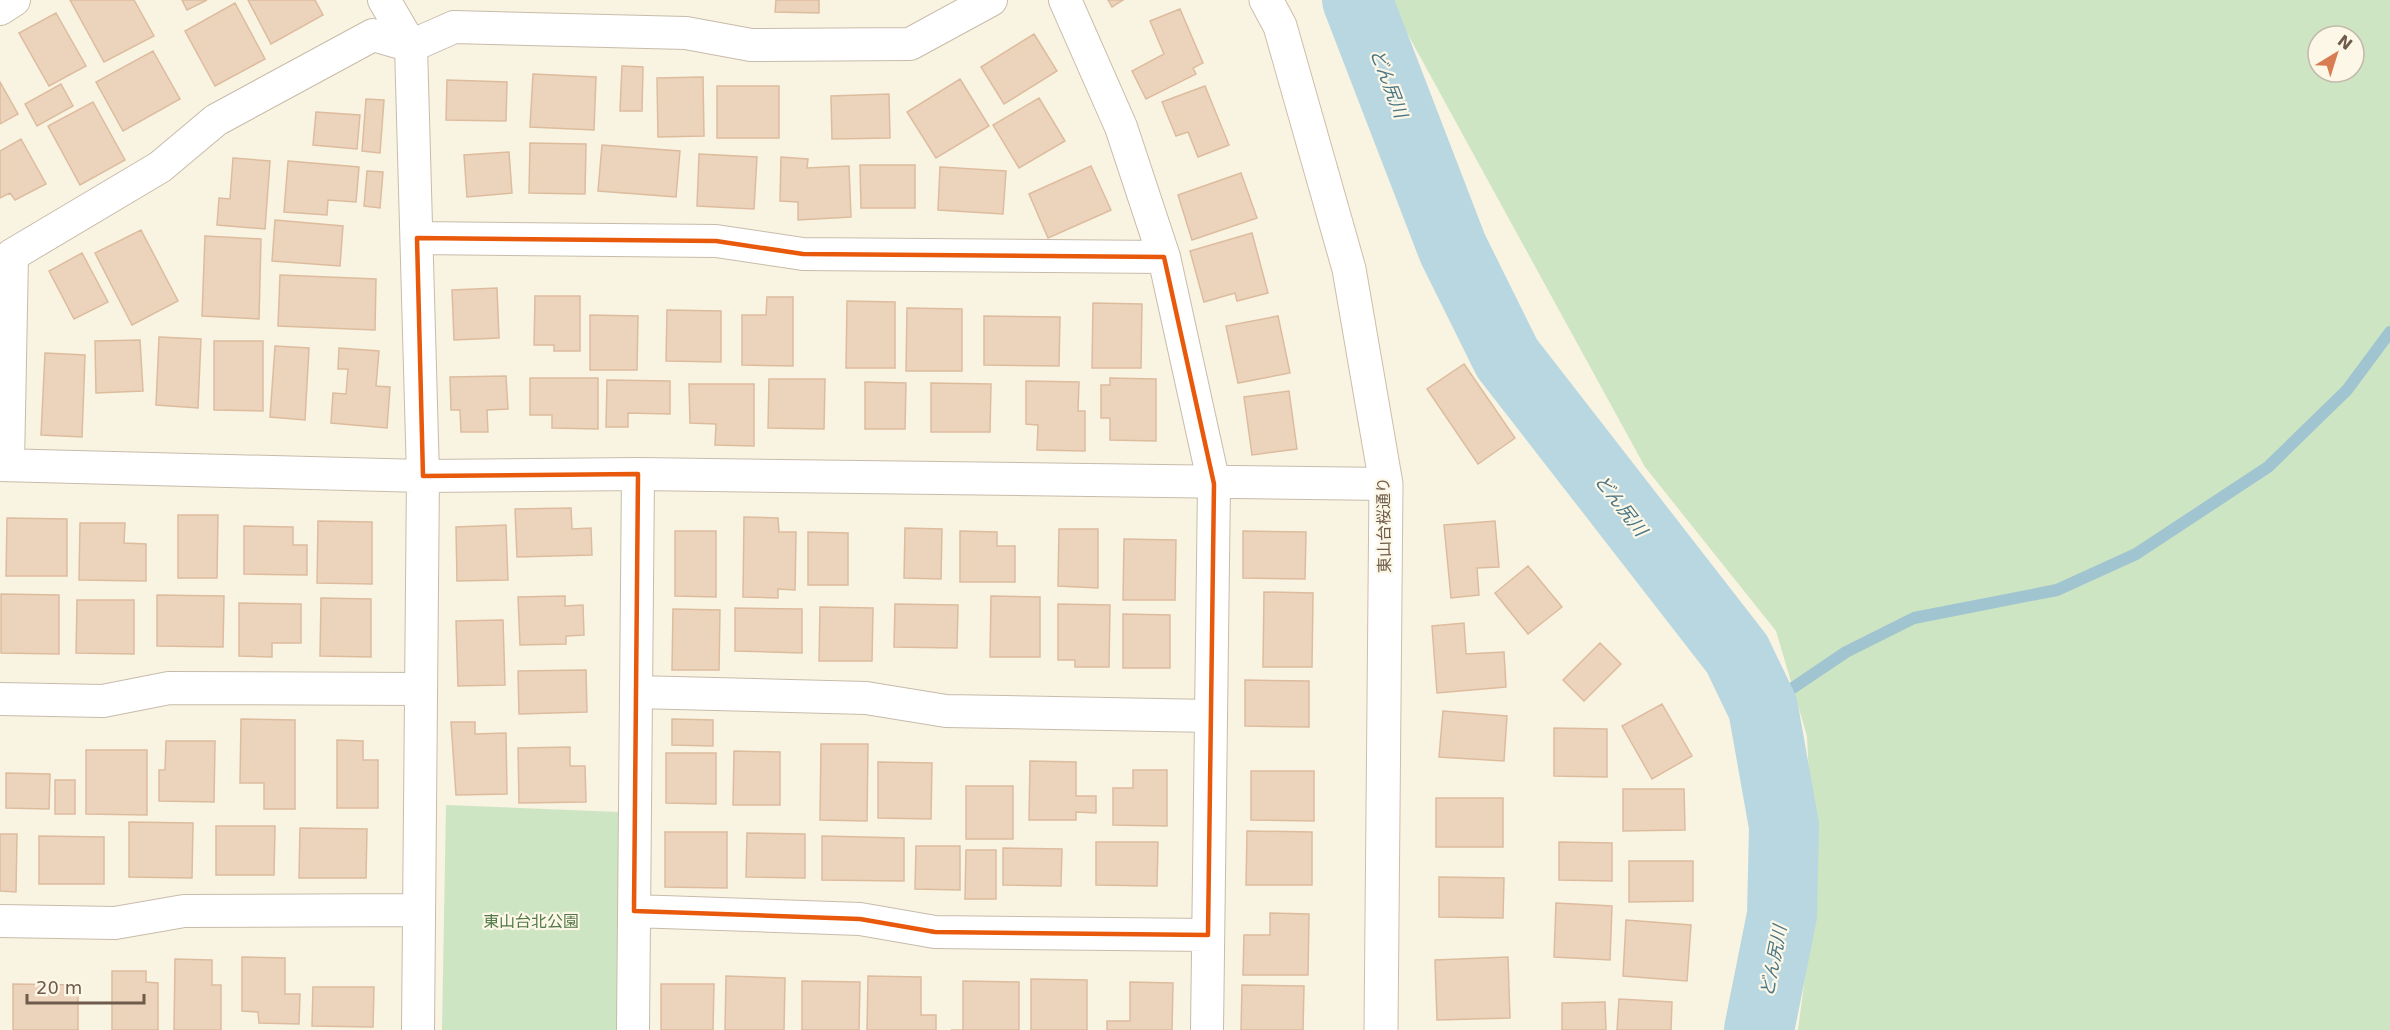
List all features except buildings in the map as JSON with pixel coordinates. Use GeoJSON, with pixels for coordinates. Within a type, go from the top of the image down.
{"type":"FeatureCollection","features":[{"type":"Feature","properties":{"kind":"street"},"geometry":{"type":"LineString","coordinates":[[0,9],[14,0]]}},
{"type":"Feature","properties":{"kind":"street"},"geometry":{"type":"LineString","coordinates":[[384,0],[411,46],[423,476],[418,1030]]}},
{"type":"Feature","properties":{"kind":"street"},"geometry":{"type":"LineString","coordinates":[[991,0],[910,44],[751,45],[686,33],[454,27],[411,46],[373,35],[216,120],[160,167],[12,255],[4,465],[423,476],[638,474],[1214,484],[1386,484]]}},
{"type":"Feature","properties":{"kind":"street"},"geometry":{"type":"LineString","coordinates":[[1065,0],[1121,127],[1164,257],[1214,484],[1207,1030]]}},
{"type":"Feature","properties":{"kind":"street","name":"東山台桜通り"},"geometry":{"type":"LineString","coordinates":[[1266,0],[1280,26],[1349,269],[1386,484],[1381,1030]]}},
{"type":"Feature","properties":{"kind":"street"},"geometry":{"type":"LineString","coordinates":[[417,238],[716,241],[803,254],[1164,257]]}},
{"type":"Feature","properties":{"kind":"street"},"geometry":{"type":"LineString","coordinates":[[633,1030],[638,474]]}},
{"type":"Feature","properties":{"kind":"street"},"geometry":{"type":"LineString","coordinates":[[0,699],[103,701],[169,688],[421,689]]}},
{"type":"Feature","properties":{"kind":"street"},"geometry":{"type":"LineString","coordinates":[[636,692],[866,698],[946,711],[1211,716]]}},
{"type":"Feature","properties":{"kind":"street"},"geometry":{"type":"LineString","coordinates":[[0,921],[115,923],[184,911],[419,910]]}},
{"type":"Feature","properties":{"kind":"street"},"geometry":{"type":"LineString","coordinates":[[634,911],[860,919],[935,932],[1208,935]]}},
{"type":"Feature","properties":{"kind":"highlighted area"},"geometry":{"type":"Polygon","coordinates":[[[417,238],[716,241],[803,254],[1164,257],[1214,484],[1208,935],[935,932],[860,919],[634,911],[638,474],[423,476],[417,238]]]}},
{"type":"Feature","properties":{"kind":"green space"},"geometry":{"type":"Polygon","coordinates":[[[1389,0],[2390,0],[2390,1030],[1798,1030],[1815,902],[1807,736],[1776,631],[1645,467],[1389,0]]]}},
{"type":"Feature","properties":{"kind":"green space","name":"東山台北公園"},"geometry":{"type":"Polygon","coordinates":[[[446,805],[619,812],[618,1030],[442,1030],[446,805]]]}},
{"type":"Feature","properties":{"kind":"waterway","name":"どん尻川"},"geometry":{"type":"LineString","coordinates":[[1357,0],[1453,249],[1507,358],[1737,654],[1763,708],[1784,826],[1782,915],[1759,1030]]}},
{"type":"Feature","properties":{"kind":"waterway"},"geometry":{"type":"LineString","coordinates":[[1763,708],[1846,652],[1914,618],[2057,590],[2136,554],[2268,467],[2347,390],[2390,332]]}}]}
